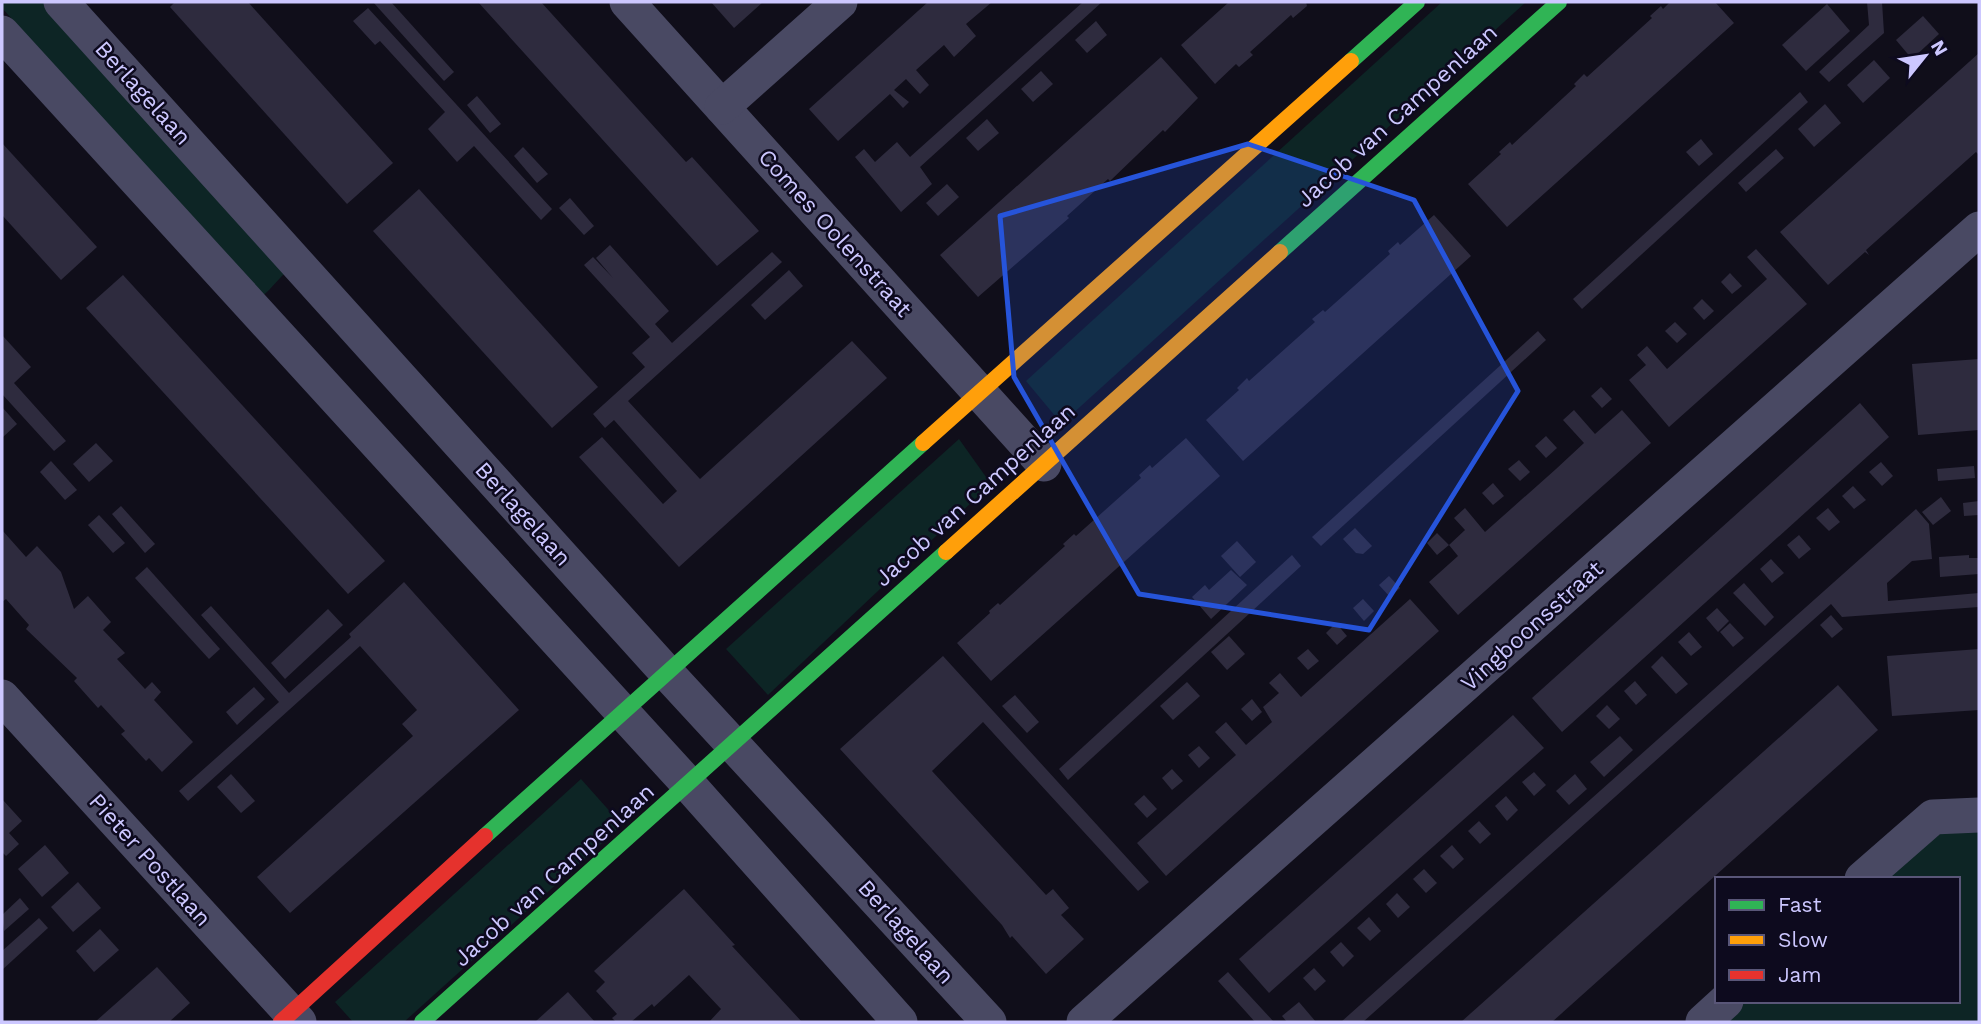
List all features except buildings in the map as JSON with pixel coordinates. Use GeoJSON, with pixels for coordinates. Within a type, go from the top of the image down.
{"type":"FeatureCollection","features":[{"type":"Feature","properties":{"kind":"street","name":"Berlagelaan"},"geometry":{"type":"LineString","coordinates":[[61,2],[667,673],[989,1022]]}},
{"type":"Feature","properties":{"kind":"street","name":"Comes Oolenstraat"},"geometry":{"type":"LineString","coordinates":[[627,2],[1044,464]]}},
{"type":"Feature","properties":{"kind":"street"},"geometry":{"type":"LineString","coordinates":[[722,107],[840,2]]}},
{"type":"Feature","properties":{"kind":"street"},"geometry":{"type":"LineString","coordinates":[[290,1019],[620,713],[1417,2]]}},
{"type":"Feature","properties":{"kind":"street","name":"Jacob van Campenlaan"},"geometry":{"type":"LineString","coordinates":[[422,1022],[1559,2]]}},
{"type":"Feature","properties":{"kind":"street"},"geometry":{"type":"LineString","coordinates":[[2,33],[620,713],[689,785],[900,1022]]}},
{"type":"Feature","properties":{"kind":"street","name":"Vingboonsstraat"},"geometry":{"type":"LineString","coordinates":[[1084,1022],[1979,229]]}},
{"type":"Feature","properties":{"kind":"street","name":"Pieter Postlaan"},"geometry":{"type":"LineString","coordinates":[[2,697],[290,1019]]}},
{"type":"Feature","properties":{"kind":"street"},"geometry":{"type":"LineString","coordinates":[[1864,877],[1933,817],[1979,815]]}},
{"type":"Feature","properties":{"kind":"street"},"geometry":{"type":"LineString","coordinates":[[1703,1022],[1724,1003]]}},
{"type":"Feature","properties":{"kind":"highlighted area"},"geometry":{"type":"Polygon","coordinates":[[[1248,144],[1414,200],[1518,391],[1369,630],[1139,594],[1014,377],[1000,216],[1248,144]]]}},
{"type":"Feature","properties":{"kind":"green space"},"geometry":{"type":"Polygon","coordinates":[[[2,2],[44,2],[289,270],[266,293],[262,296],[2,8],[2,2]]]}},
{"type":"Feature","properties":{"kind":"green space"},"geometry":{"type":"Polygon","coordinates":[[[1442,2],[1526,2],[1070,416],[1056,417],[1026,381],[1442,2]]]}},
{"type":"Feature","properties":{"kind":"green space"},"geometry":{"type":"Polygon","coordinates":[[[959,439],[991,484],[768,695],[726,649],[959,439]]]}},
{"type":"Feature","properties":{"kind":"green space"},"geometry":{"type":"Polygon","coordinates":[[[581,779],[622,825],[404,1022],[353,1022],[335,1002],[581,779]]]}},
{"type":"Feature","properties":{"kind":"green space"},"geometry":{"type":"Polygon","coordinates":[[[1979,830],[1979,1022],[1722,1022],[1744,1003],[1960,1003],[1960,877],[1886,877],[1941,833],[1979,830]]]}},
{"type":"Feature","properties":{"kind":"traffic: fast"},"geometry":{"type":"LineString","coordinates":[[1351,61],[1417,2]]}},
{"type":"Feature","properties":{"kind":"traffic: fast"},"geometry":{"type":"LineString","coordinates":[[1280,252],[1559,2]]}},
{"type":"Feature","properties":{"kind":"traffic: fast"},"geometry":{"type":"LineString","coordinates":[[485,836],[923,443]]}},
{"type":"Feature","properties":{"kind":"traffic: fast"},"geometry":{"type":"LineString","coordinates":[[422,1022],[946,552]]}},
{"type":"Feature","properties":{"kind":"traffic: slow"},"geometry":{"type":"LineString","coordinates":[[923,443],[1351,61]]}},
{"type":"Feature","properties":{"kind":"traffic: slow"},"geometry":{"type":"LineString","coordinates":[[946,552],[1280,252]]}},
{"type":"Feature","properties":{"kind":"traffic: jam"},"geometry":{"type":"LineString","coordinates":[[281,1022],[485,836]]}}]}
